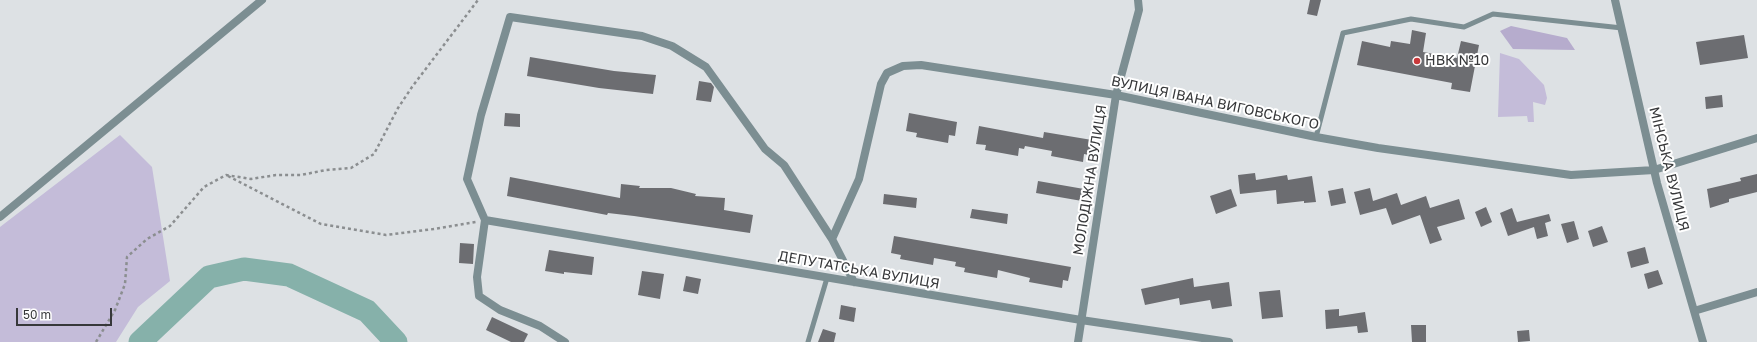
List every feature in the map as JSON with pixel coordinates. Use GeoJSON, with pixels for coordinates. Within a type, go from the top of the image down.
{"type":"FeatureCollection","features":[{"type":"Feature","properties":{"kind":"street"},"geometry":{"type":"LineString","coordinates":[[0,217],[262,0]]}},
{"type":"Feature","properties":{"kind":"street","name":"МОЛОДІЖНА ВУЛИЦЯ"},"geometry":{"type":"LineString","coordinates":[[1078,342],[1116,95],[1139,10],[1138,0]]}},
{"type":"Feature","properties":{"kind":"street","name":"МІНСЬКА ВУЛИЦЯ"},"geometry":{"type":"LineString","coordinates":[[1615,0],[1654,170],[1703,342]]}},
{"type":"Feature","properties":{"kind":"street"},"geometry":{"type":"LineString","coordinates":[[565,342],[540,326],[500,310],[479,296],[477,277],[485,220],[467,179],[481,115],[510,17],[642,36],[672,46],[706,67],[765,149],[784,165],[832,239],[854,282]]}},
{"type":"Feature","properties":{"kind":"street","name":"ВУЛИЦЯ ІВАНА ВИГОВСЬКОГО"},"geometry":{"type":"LineString","coordinates":[[832,239],[859,179],[881,84],[887,73],[903,66],[921,65],[1116,95],[1316,137],[1378,148],[1571,175],[1654,170],[1757,138]]}},
{"type":"Feature","properties":{"kind":"street","name":"ДЕПУТАТСЬКА ВУЛИЦЯ"},"geometry":{"type":"LineString","coordinates":[[485,220],[1081,320],[1229,342]]}},
{"type":"Feature","properties":{"kind":"street"},"geometry":{"type":"LineString","coordinates":[[1694,311],[1757,292]]}},
{"type":"Feature","properties":{"kind":"lane"},"geometry":{"type":"LineString","coordinates":[[1316,137],[1343,33],[1411,19],[1464,27],[1493,14],[1622,28]]}},
{"type":"Feature","properties":{"kind":"lane"},"geometry":{"type":"LineString","coordinates":[[808,342],[827,278]]}},
{"type":"Feature","properties":{"kind":"path"},"geometry":{"type":"LineString","coordinates":[[96,342],[115,310],[125,284],[128,257],[147,239],[170,226],[204,187],[226,175],[251,179],[276,175],[301,175],[326,170],[351,168],[374,154],[398,108],[412,87],[478,0]]}},
{"type":"Feature","properties":{"kind":"path"},"geometry":{"type":"LineString","coordinates":[[226,175],[321,224],[386,234],[434,229],[485,220]]}},
{"type":"Feature","properties":{"kind":"shaded area"},"geometry":{"type":"Polygon","coordinates":[[[1511,26],[1567,38],[1575,50],[1513,49],[1500,31],[1511,26]]]}},
{"type":"Feature","properties":{"kind":"shaded area"},"geometry":{"type":"Polygon","coordinates":[[[1500,53],[1519,59],[1544,85],[1547,98],[1545,105],[1533,102],[1534,122],[1528,122],[1527,116],[1498,117],[1500,53]]]}},
{"type":"Feature","properties":{"kind":"shaded area"},"geometry":{"type":"Polygon","coordinates":[[[120,135],[152,167],[170,281],[138,307],[116,342],[0,342],[0,227],[120,135]]]}},
{"type":"Feature","properties":{"kind":"building"},"geometry":{"type":"Polygon","coordinates":[[[1310,0],[1321,0],[1317,16],[1307,14],[1310,0]]]}},
{"type":"Feature","properties":{"kind":"building","name":"НВК №10"},"geometry":{"type":"Polygon","coordinates":[[[1412,30],[1426,33],[1423,52],[1457,58],[1461,41],[1479,45],[1470,92],[1451,89],[1452,83],[1357,65],[1362,41],[1390,47],[1391,41],[1410,44],[1412,30]]]}},
{"type":"Feature","properties":{"kind":"building"},"geometry":{"type":"Polygon","coordinates":[[[1744,35],[1748,58],[1700,65],[1696,42],[1744,35]]]}},
{"type":"Feature","properties":{"kind":"building"},"geometry":{"type":"Polygon","coordinates":[[[530,57],[614,71],[656,75],[653,94],[599,88],[527,76],[530,57]]]}},
{"type":"Feature","properties":{"kind":"building"},"geometry":{"type":"Polygon","coordinates":[[[699,81],[711,83],[714,87],[711,102],[696,100],[699,81]]]}},
{"type":"Feature","properties":{"kind":"building"},"geometry":{"type":"Polygon","coordinates":[[[1722,95],[1723,107],[1706,109],[1705,97],[1722,95]]]}},
{"type":"Feature","properties":{"kind":"building"},"geometry":{"type":"Polygon","coordinates":[[[505,113],[520,114],[520,127],[504,126],[505,113]]]}},
{"type":"Feature","properties":{"kind":"building"},"geometry":{"type":"Polygon","coordinates":[[[909,113],[957,122],[955,136],[949,135],[948,143],[916,137],[917,133],[906,131],[909,113]]]}},
{"type":"Feature","properties":{"kind":"building"},"geometry":{"type":"Polygon","coordinates":[[[979,126],[1043,138],[1044,132],[1092,140],[1089,155],[1084,154],[1083,162],[1051,156],[1052,151],[1025,146],[1024,149],[1019,148],[1018,156],[985,150],[986,145],[976,144],[979,126]]]}},
{"type":"Feature","properties":{"kind":"building"},"geometry":{"type":"Polygon","coordinates":[[[1255,173],[1256,180],[1287,175],[1288,180],[1312,176],[1316,202],[1304,203],[1304,201],[1277,204],[1276,190],[1240,194],[1238,175],[1255,173]]]}},
{"type":"Feature","properties":{"kind":"building"},"geometry":{"type":"Polygon","coordinates":[[[1757,174],[1757,192],[1729,199],[1729,202],[1710,208],[1707,189],[1741,181],[1740,178],[1757,174]]]}},
{"type":"Feature","properties":{"kind":"building"},"geometry":{"type":"Polygon","coordinates":[[[510,177],[620,198],[621,184],[640,186],[639,188],[671,188],[696,194],[695,196],[725,198],[724,210],[753,215],[750,233],[634,216],[608,213],[607,215],[507,196],[510,177]]]}},
{"type":"Feature","properties":{"kind":"building"},"geometry":{"type":"Polygon","coordinates":[[[1038,181],[1084,189],[1082,201],[1036,193],[1038,181]]]}},
{"type":"Feature","properties":{"kind":"building"},"geometry":{"type":"Polygon","coordinates":[[[1343,188],[1346,203],[1331,206],[1328,191],[1343,188]]]}},
{"type":"Feature","properties":{"kind":"building"},"geometry":{"type":"Polygon","coordinates":[[[1370,188],[1373,201],[1397,193],[1401,205],[1426,196],[1430,208],[1459,199],[1465,219],[1437,227],[1442,240],[1430,244],[1420,215],[1392,225],[1386,208],[1360,215],[1354,192],[1370,188]]]}},
{"type":"Feature","properties":{"kind":"building"},"geometry":{"type":"Polygon","coordinates":[[[1231,189],[1237,206],[1216,214],[1210,196],[1231,189]]]}},
{"type":"Feature","properties":{"kind":"building"},"geometry":{"type":"Polygon","coordinates":[[[884,194],[917,198],[916,208],[883,204],[884,194]]]}},
{"type":"Feature","properties":{"kind":"building"},"geometry":{"type":"Polygon","coordinates":[[[1486,207],[1492,222],[1481,227],[1475,212],[1486,207]]]}},
{"type":"Feature","properties":{"kind":"building"},"geometry":{"type":"Polygon","coordinates":[[[1512,208],[1517,222],[1549,214],[1551,221],[1545,223],[1548,236],[1537,239],[1534,227],[1508,236],[1500,213],[1512,208]]]}},
{"type":"Feature","properties":{"kind":"building"},"geometry":{"type":"Polygon","coordinates":[[[972,209],[1008,214],[1007,224],[970,218],[972,209]]]}},
{"type":"Feature","properties":{"kind":"building"},"geometry":{"type":"Polygon","coordinates":[[[1574,221],[1579,239],[1567,243],[1561,224],[1574,221]]]}},
{"type":"Feature","properties":{"kind":"building"},"geometry":{"type":"Polygon","coordinates":[[[1602,226],[1608,242],[1593,247],[1588,231],[1602,226]]]}},
{"type":"Feature","properties":{"kind":"building"},"geometry":{"type":"Polygon","coordinates":[[[894,236],[1071,267],[1068,281],[1063,280],[1062,288],[1029,282],[1030,278],[998,270],[997,278],[964,272],[965,268],[955,266],[956,262],[934,258],[933,265],[900,259],[901,255],[891,253],[894,236]]]}},
{"type":"Feature","properties":{"kind":"building"},"geometry":{"type":"Polygon","coordinates":[[[460,243],[474,244],[473,264],[459,263],[460,243]]]}},
{"type":"Feature","properties":{"kind":"building"},"geometry":{"type":"Polygon","coordinates":[[[1645,247],[1649,263],[1631,268],[1627,252],[1645,247]]]}},
{"type":"Feature","properties":{"kind":"building"},"geometry":{"type":"Polygon","coordinates":[[[549,250],[594,257],[592,275],[564,272],[564,274],[545,271],[549,250]]]}},
{"type":"Feature","properties":{"kind":"building"},"geometry":{"type":"Polygon","coordinates":[[[1658,270],[1663,284],[1648,289],[1644,274],[1658,270]]]}},
{"type":"Feature","properties":{"kind":"building"},"geometry":{"type":"Polygon","coordinates":[[[642,271],[664,274],[660,299],[638,295],[642,271]]]}},
{"type":"Feature","properties":{"kind":"building"},"geometry":{"type":"Polygon","coordinates":[[[686,276],[701,279],[698,294],[683,291],[686,276]]]}},
{"type":"Feature","properties":{"kind":"building"},"geometry":{"type":"Polygon","coordinates":[[[1193,278],[1194,287],[1229,282],[1232,306],[1212,309],[1210,300],[1180,305],[1179,298],[1145,305],[1141,289],[1193,278]]]}},
{"type":"Feature","properties":{"kind":"building"},"geometry":{"type":"Polygon","coordinates":[[[1280,290],[1283,317],[1262,319],[1259,292],[1280,290]]]}},
{"type":"Feature","properties":{"kind":"building"},"geometry":{"type":"Polygon","coordinates":[[[841,305],[856,308],[854,322],[839,319],[841,305]]]}},
{"type":"Feature","properties":{"kind":"building"},"geometry":{"type":"Polygon","coordinates":[[[1339,309],[1339,316],[1365,312],[1368,332],[1358,333],[1357,326],[1326,329],[1325,310],[1339,309]]]}},
{"type":"Feature","properties":{"kind":"building"},"geometry":{"type":"Polygon","coordinates":[[[492,317],[528,334],[524,342],[511,342],[486,330],[492,317]]]}},
{"type":"Feature","properties":{"kind":"building"},"geometry":{"type":"Polygon","coordinates":[[[1411,325],[1426,325],[1426,342],[1412,342],[1411,325]]]}},
{"type":"Feature","properties":{"kind":"building"},"geometry":{"type":"Polygon","coordinates":[[[823,329],[836,333],[834,342],[818,342],[823,329]]]}},
{"type":"Feature","properties":{"kind":"building"},"geometry":{"type":"Polygon","coordinates":[[[1529,330],[1530,341],[1518,342],[1517,331],[1529,330]]]}},
{"type":"Feature","properties":{"kind":"waterway"},"geometry":{"type":"LineString","coordinates":[[140,342],[209,277],[244,269],[289,275],[367,311],[396,342]]}},
{"type":"Feature","properties":{"kind":"place","name":"НВК №10"},"geometry":{"type":"Point","coordinates":[1417,61]}}]}
